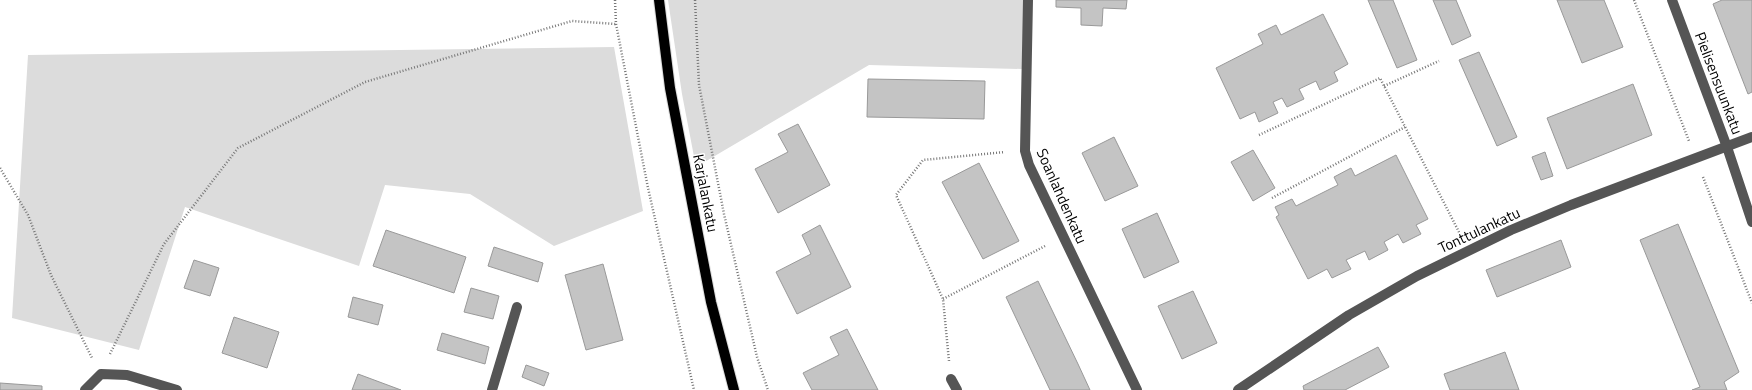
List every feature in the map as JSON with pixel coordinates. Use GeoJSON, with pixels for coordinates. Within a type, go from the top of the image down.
{"type":"FeatureCollection","features":[{"type":"Feature","properties":{"kind":"main road","name":"Karjalankatu"},"geometry":{"type":"LineString","coordinates":[[659,0],[670,88],[711,302],[734,390]]}},
{"type":"Feature","properties":{"kind":"street","name":"Soanlahdenkatu"},"geometry":{"type":"LineString","coordinates":[[1028,0],[1025,151],[1063,236],[1137,390]]}},
{"type":"Feature","properties":{"kind":"street","name":"Pielisensuunkatu"},"geometry":{"type":"LineString","coordinates":[[1672,0],[1727,147],[1752,222]]}},
{"type":"Feature","properties":{"kind":"street","name":"Tonttulankatu"},"geometry":{"type":"LineString","coordinates":[[1238,390],[1349,315],[1417,276],[1511,230],[1571,205],[1752,137]]}},
{"type":"Feature","properties":{"kind":"street"},"geometry":{"type":"LineString","coordinates":[[492,390],[517,307]]}},
{"type":"Feature","properties":{"kind":"street"},"geometry":{"type":"LineString","coordinates":[[84,390],[101,374],[127,375],[177,390]]}},
{"type":"Feature","properties":{"kind":"street"},"geometry":{"type":"LineString","coordinates":[[951,379],[957,390]]}},
{"type":"Feature","properties":{"kind":"path"},"geometry":{"type":"LineString","coordinates":[[615,0],[616,24],[648,188],[694,390]]}},
{"type":"Feature","properties":{"kind":"path"},"geometry":{"type":"LineString","coordinates":[[695,0],[700,92],[726,221],[757,357],[768,390]]}},
{"type":"Feature","properties":{"kind":"path"},"geometry":{"type":"LineString","coordinates":[[101,374],[164,244],[238,148],[365,82],[572,21],[616,24]]}},
{"type":"Feature","properties":{"kind":"path"},"geometry":{"type":"LineString","coordinates":[[1384,86],[1439,61]]}},
{"type":"Feature","properties":{"kind":"path"},"geometry":{"type":"LineString","coordinates":[[1259,136],[1380,78],[1468,252]]}},
{"type":"Feature","properties":{"kind":"path"},"geometry":{"type":"LineString","coordinates":[[1272,198],[1405,126]]}},
{"type":"Feature","properties":{"kind":"path"},"geometry":{"type":"LineString","coordinates":[[951,379],[943,299],[896,195],[923,160],[1025,151]]}},
{"type":"Feature","properties":{"kind":"path"},"geometry":{"type":"LineString","coordinates":[[0,168],[28,215],[51,275],[101,374]]}},
{"type":"Feature","properties":{"kind":"path"},"geometry":{"type":"LineString","coordinates":[[943,299],[1063,236]]}},
{"type":"Feature","properties":{"kind":"shaded area"},"geometry":{"type":"Polygon","coordinates":[[[668,0],[1024,0],[1022,69],[869,65],[696,167],[682,94],[668,0]]]}},
{"type":"Feature","properties":{"kind":"shaded area"},"geometry":{"type":"Polygon","coordinates":[[[614,47],[643,211],[554,246],[470,194],[385,185],[359,266],[185,207],[139,350],[12,318],[28,55],[614,47]]]}},
{"type":"Feature","properties":{"kind":"building"},"geometry":{"type":"Polygon","coordinates":[[[1056,0],[1127,0],[1126,9],[1103,8],[1102,26],[1081,25],[1081,8],[1056,7],[1056,0]]]}},
{"type":"Feature","properties":{"kind":"building"},"geometry":{"type":"Polygon","coordinates":[[[1368,0],[1393,0],[1417,60],[1397,68],[1368,0]]]}},
{"type":"Feature","properties":{"kind":"building"},"geometry":{"type":"Polygon","coordinates":[[[1433,0],[1456,0],[1471,36],[1452,45],[1433,0]]]}},
{"type":"Feature","properties":{"kind":"building"},"geometry":{"type":"Polygon","coordinates":[[[1557,0],[1604,0],[1623,47],[1582,63],[1557,0]]]}},
{"type":"Feature","properties":{"kind":"building"},"geometry":{"type":"Polygon","coordinates":[[[1722,0],[1752,0],[1752,92],[1748,94],[1713,4],[1722,0]]]}},
{"type":"Feature","properties":{"kind":"building"},"geometry":{"type":"Polygon","coordinates":[[[1323,14],[1348,64],[1334,72],[1338,81],[1320,90],[1316,81],[1299,89],[1304,99],[1287,107],[1282,98],[1273,102],[1278,113],[1259,122],[1255,112],[1240,119],[1216,68],[1263,44],[1258,34],[1276,25],[1281,35],[1323,14]]]}},
{"type":"Feature","properties":{"kind":"building"},"geometry":{"type":"Polygon","coordinates":[[[1479,52],[1517,137],[1497,146],[1459,60],[1479,52]]]}},
{"type":"Feature","properties":{"kind":"building"},"geometry":{"type":"Polygon","coordinates":[[[868,79],[985,81],[984,119],[867,117],[868,79]]]}},
{"type":"Feature","properties":{"kind":"building"},"geometry":{"type":"Polygon","coordinates":[[[1633,84],[1652,135],[1567,169],[1547,118],[1633,84]]]}},
{"type":"Feature","properties":{"kind":"building"},"geometry":{"type":"Polygon","coordinates":[[[798,124],[830,185],[778,213],[755,169],[788,152],[778,134],[798,124]]]}},
{"type":"Feature","properties":{"kind":"building"},"geometry":{"type":"Polygon","coordinates":[[[1114,137],[1138,186],[1105,201],[1082,153],[1114,137]]]}},
{"type":"Feature","properties":{"kind":"building"},"geometry":{"type":"Polygon","coordinates":[[[1253,150],[1275,188],[1253,201],[1231,162],[1253,150]]]}},
{"type":"Feature","properties":{"kind":"building"},"geometry":{"type":"Polygon","coordinates":[[[1545,152],[1553,176],[1541,180],[1532,157],[1545,152]]]}},
{"type":"Feature","properties":{"kind":"building"},"geometry":{"type":"Polygon","coordinates":[[[1396,155],[1428,219],[1416,225],[1421,234],[1403,243],[1398,234],[1384,242],[1388,250],[1369,260],[1365,251],[1346,260],[1351,269],[1332,278],[1327,269],[1308,279],[1276,217],[1279,215],[1275,207],[1292,199],[1296,206],[1338,185],[1334,177],[1351,168],[1355,176],[1396,155]]]}},
{"type":"Feature","properties":{"kind":"building"},"geometry":{"type":"Polygon","coordinates":[[[979,163],[1019,241],[983,259],[942,182],[979,163]]]}},
{"type":"Feature","properties":{"kind":"building"},"geometry":{"type":"Polygon","coordinates":[[[1157,213],[1179,262],[1144,278],[1122,229],[1157,213]]]}},
{"type":"Feature","properties":{"kind":"building"},"geometry":{"type":"Polygon","coordinates":[[[1678,224],[1739,372],[1724,382],[1727,390],[1692,390],[1700,387],[1640,240],[1678,224]]]}},
{"type":"Feature","properties":{"kind":"building"},"geometry":{"type":"Polygon","coordinates":[[[820,225],[851,287],[797,314],[776,272],[811,254],[802,235],[820,225]]]}},
{"type":"Feature","properties":{"kind":"building"},"geometry":{"type":"Polygon","coordinates":[[[386,230],[466,257],[454,293],[373,266],[386,230]]]}},
{"type":"Feature","properties":{"kind":"building"},"geometry":{"type":"Polygon","coordinates":[[[1561,240],[1571,267],[1497,297],[1486,270],[1561,240]]]}},
{"type":"Feature","properties":{"kind":"building"},"geometry":{"type":"Polygon","coordinates":[[[494,247],[543,263],[538,282],[488,266],[494,247]]]}},
{"type":"Feature","properties":{"kind":"building"},"geometry":{"type":"Polygon","coordinates":[[[194,260],[219,268],[210,296],[184,288],[194,260]]]}},
{"type":"Feature","properties":{"kind":"building"},"geometry":{"type":"Polygon","coordinates":[[[603,264],[623,340],[586,350],[565,275],[603,264]]]}},
{"type":"Feature","properties":{"kind":"building"},"geometry":{"type":"Polygon","coordinates":[[[1038,281],[1090,390],[1050,390],[1006,297],[1038,281]]]}},
{"type":"Feature","properties":{"kind":"building"},"geometry":{"type":"Polygon","coordinates":[[[471,288],[499,296],[493,319],[464,312],[471,288]]]}},
{"type":"Feature","properties":{"kind":"building"},"geometry":{"type":"Polygon","coordinates":[[[1193,291],[1217,343],[1182,359],[1158,306],[1193,291]]]}},
{"type":"Feature","properties":{"kind":"building"},"geometry":{"type":"Polygon","coordinates":[[[353,297],[383,305],[378,325],[348,317],[353,297]]]}},
{"type":"Feature","properties":{"kind":"building"},"geometry":{"type":"Polygon","coordinates":[[[234,317],[279,332],[267,368],[222,353],[234,317]]]}},
{"type":"Feature","properties":{"kind":"building"},"geometry":{"type":"Polygon","coordinates":[[[847,329],[878,390],[812,390],[803,373],[839,355],[830,337],[847,329]]]}},
{"type":"Feature","properties":{"kind":"building"},"geometry":{"type":"Polygon","coordinates":[[[442,333],[489,347],[485,364],[437,350],[442,333]]]}},
{"type":"Feature","properties":{"kind":"building"},"geometry":{"type":"Polygon","coordinates":[[[1378,347],[1389,367],[1345,390],[1304,390],[1303,386],[1378,347]]]}},
{"type":"Feature","properties":{"kind":"building"},"geometry":{"type":"Polygon","coordinates":[[[1505,352],[1519,390],[1450,390],[1444,374],[1505,352]]]}},
{"type":"Feature","properties":{"kind":"building"},"geometry":{"type":"Polygon","coordinates":[[[526,365],[549,373],[544,386],[522,377],[526,365]]]}},
{"type":"Feature","properties":{"kind":"building"},"geometry":{"type":"Polygon","coordinates":[[[358,374],[401,390],[352,390],[358,374]]]}},
{"type":"Feature","properties":{"kind":"building"},"geometry":{"type":"Polygon","coordinates":[[[0,383],[42,386],[42,390],[0,390],[0,383]]]}}]}
